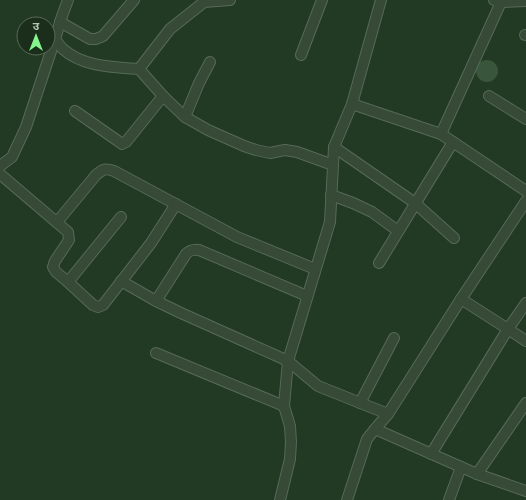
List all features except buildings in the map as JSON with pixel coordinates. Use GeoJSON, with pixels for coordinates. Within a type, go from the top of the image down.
{"type":"FeatureCollection","features":[{"type":"Feature","properties":{"kind":"street"},"geometry":{"type":"LineString","coordinates":[[56,36],[68,0]]}},
{"type":"Feature","properties":{"kind":"street"},"geometry":{"type":"LineString","coordinates":[[60,22],[90,39],[96,39],[103,36],[134,0]]}},
{"type":"Feature","properties":{"kind":"street"},"geometry":{"type":"LineString","coordinates":[[139,69],[170,29],[203,1],[230,0]]}},
{"type":"Feature","properties":{"kind":"street"},"geometry":{"type":"LineString","coordinates":[[301,55],[322,0]]}},
{"type":"Feature","properties":{"kind":"street"},"geometry":{"type":"LineString","coordinates":[[280,500],[290,459],[291,442],[290,426],[284,406],[288,361],[330,222],[334,147],[352,104],[381,0]]}},
{"type":"Feature","properties":{"kind":"street"},"geometry":{"type":"LineString","coordinates":[[441,134],[499,1],[526,1]]}},
{"type":"Feature","properties":{"kind":"street"},"geometry":{"type":"LineString","coordinates":[[56,40],[63,48],[80,60],[107,66],[139,69],[163,96],[185,117],[208,130],[256,150],[270,153],[285,150],[297,152],[333,165]]}},
{"type":"Feature","properties":{"kind":"street"},"geometry":{"type":"LineString","coordinates":[[0,166],[12,156],[26,127],[49,56]]}},
{"type":"Feature","properties":{"kind":"street"},"geometry":{"type":"LineString","coordinates":[[185,117],[199,83],[210,62]]}},
{"type":"Feature","properties":{"kind":"street"},"geometry":{"type":"LineString","coordinates":[[75,111],[122,144],[126,142],[163,96]]}},
{"type":"Feature","properties":{"kind":"street"},"geometry":{"type":"LineString","coordinates":[[489,96],[526,119]]}},
{"type":"Feature","properties":{"kind":"street"},"geometry":{"type":"LineString","coordinates":[[352,104],[441,134],[526,191]]}},
{"type":"Feature","properties":{"kind":"street"},"geometry":{"type":"LineString","coordinates":[[379,262],[453,142]]}},
{"type":"Feature","properties":{"kind":"street"},"geometry":{"type":"LineString","coordinates":[[334,147],[415,203],[454,238]]}},
{"type":"Feature","properties":{"kind":"street"},"geometry":{"type":"LineString","coordinates":[[57,222],[96,175],[104,169],[114,171],[237,236],[315,269]]}},
{"type":"Feature","properties":{"kind":"street"},"geometry":{"type":"LineString","coordinates":[[0,174],[68,232],[69,240],[55,261],[53,267],[56,272],[93,305],[98,307],[103,305],[151,243],[176,204]]}},
{"type":"Feature","properties":{"kind":"street"},"geometry":{"type":"LineString","coordinates":[[331,195],[372,212],[398,231]]}},
{"type":"Feature","properties":{"kind":"street"},"geometry":{"type":"LineString","coordinates":[[347,500],[366,439],[388,414],[461,299],[526,201]]}},
{"type":"Feature","properties":{"kind":"street"},"geometry":{"type":"LineString","coordinates":[[68,282],[121,217]]}},
{"type":"Feature","properties":{"kind":"street"},"geometry":{"type":"LineString","coordinates":[[156,301],[186,254],[190,250],[194,249],[307,296]]}},
{"type":"Feature","properties":{"kind":"street"},"geometry":{"type":"LineString","coordinates":[[121,281],[180,313],[288,361],[318,386],[388,414]]}},
{"type":"Feature","properties":{"kind":"street"},"geometry":{"type":"LineString","coordinates":[[461,299],[526,341]]}},
{"type":"Feature","properties":{"kind":"street"},"geometry":{"type":"LineString","coordinates":[[431,454],[508,329],[526,303]]}},
{"type":"Feature","properties":{"kind":"street"},"geometry":{"type":"LineString","coordinates":[[360,403],[394,338]]}},
{"type":"Feature","properties":{"kind":"street"},"geometry":{"type":"LineString","coordinates":[[156,353],[284,406]]}},
{"type":"Feature","properties":{"kind":"street"},"geometry":{"type":"LineString","coordinates":[[477,474],[526,403]]}},
{"type":"Feature","properties":{"kind":"street"},"geometry":{"type":"LineString","coordinates":[[375,429],[477,474],[526,491]]}},
{"type":"Feature","properties":{"kind":"street"},"geometry":{"type":"LineString","coordinates":[[449,500],[461,467]]}}]}
